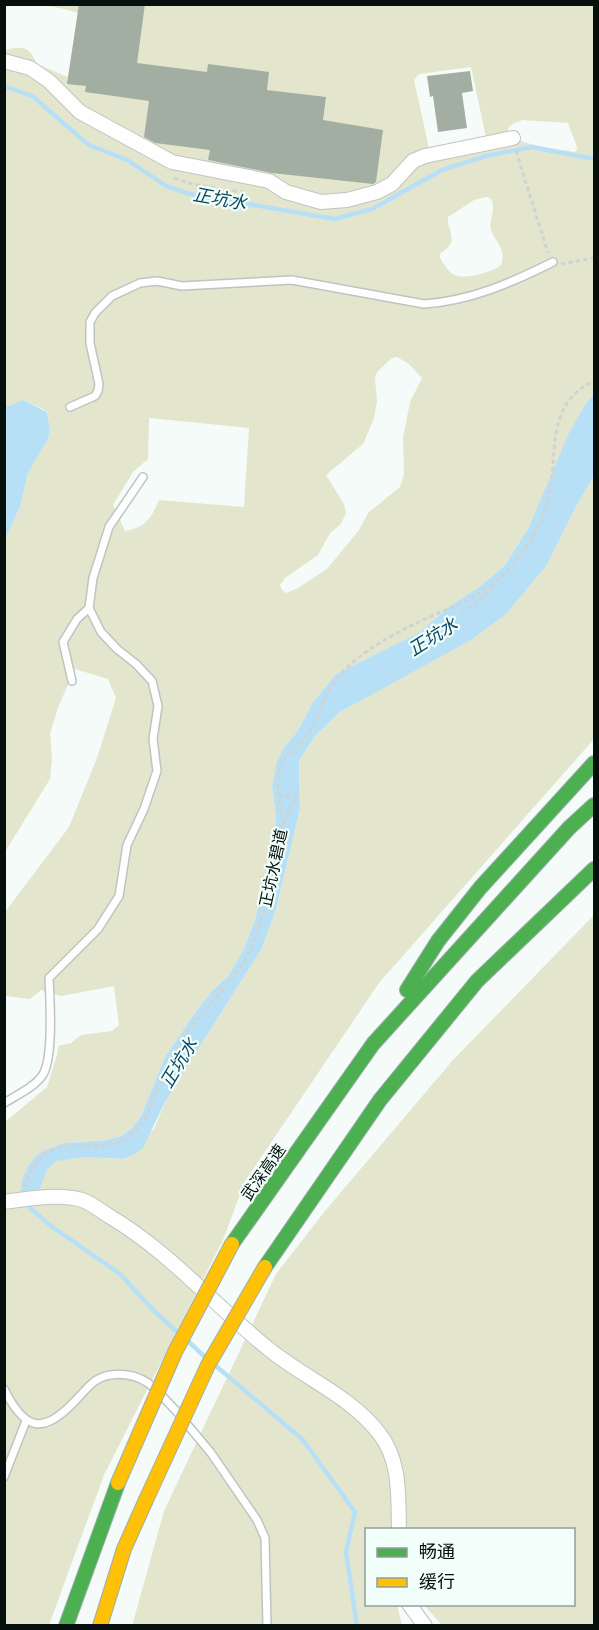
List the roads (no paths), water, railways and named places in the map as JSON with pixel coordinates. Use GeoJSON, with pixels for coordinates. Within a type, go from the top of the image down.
{"type":"FeatureCollection","features":[{"type":"Feature","properties":{"kind":"highway"},"geometry":{"type":"LineString","coordinates":[[373,1044],[438,941],[480,888],[594,763]]}},
{"type":"Feature","properties":{"kind":"highway","name":"武深高速"},"geometry":{"type":"LineString","coordinates":[[66,1626],[118,1483],[175,1352],[232,1244],[373,1044],[569,828],[594,805]]}},
{"type":"Feature","properties":{"kind":"highway"},"geometry":{"type":"LineString","coordinates":[[100,1626],[124,1550],[145,1502],[208,1365],[265,1267],[380,1100],[477,981],[594,869]]}},
{"type":"Feature","properties":{"kind":"highway"},"geometry":{"type":"LineString","coordinates":[[477,981],[594,880]]}},
{"type":"Feature","properties":{"kind":"street"},"geometry":{"type":"LineString","coordinates":[[4,61],[30,68],[49,81],[80,112],[172,162],[269,181],[286,192],[321,202],[347,200],[377,192],[392,184],[412,161],[425,156],[513,138]]}},
{"type":"Feature","properties":{"kind":"street"},"geometry":{"type":"LineString","coordinates":[[4,1202],[39,1197],[82,1200],[123,1224],[183,1272],[271,1351],[347,1402],[379,1433],[392,1455],[396,1474],[399,1528]]}},
{"type":"Feature","properties":{"kind":"street"},"geometry":{"type":"LineString","coordinates":[[410,1606],[424,1626]]}},
{"type":"Feature","properties":{"kind":"lane"},"geometry":{"type":"LineString","coordinates":[[70,407],[95,396],[98,391],[99,384],[90,343],[90,322],[95,313],[112,296],[140,283],[157,281],[182,286],[292,280],[423,304],[439,303],[487,292],[553,262]]}},
{"type":"Feature","properties":{"kind":"lane"},"geometry":{"type":"LineString","coordinates":[[4,1103],[30,1087],[44,1074],[48,1054],[50,1017],[49,978],[98,929],[119,896],[127,845],[158,771],[153,739],[158,706],[152,681],[136,664],[117,650],[101,632],[89,609],[93,579],[109,527],[143,477]]}},
{"type":"Feature","properties":{"kind":"lane"},"geometry":{"type":"LineString","coordinates":[[72,681],[63,642],[77,619],[89,609]]}},
{"type":"Feature","properties":{"kind":"lane"},"geometry":{"type":"LineString","coordinates":[[4,1389],[26,1421],[39,1425],[51,1422],[63,1414],[95,1380],[127,1374],[146,1380],[172,1406],[212,1453],[257,1520],[265,1538],[267,1557],[267,1626]]}},
{"type":"Feature","properties":{"kind":"lane"},"geometry":{"type":"LineString","coordinates":[[4,1477],[26,1421]]}},
{"type":"Feature","properties":{"kind":"water"},"geometry":{"type":"Polygon","coordinates":[[[594,395],[594,476],[546,566],[506,614],[471,640],[340,712],[315,736],[299,761],[300,809],[276,910],[262,948],[165,1102],[143,1148],[122,1159],[85,1157],[56,1161],[47,1170],[40,1189],[20,1193],[23,1177],[29,1165],[45,1150],[64,1143],[107,1140],[121,1136],[132,1128],[141,1116],[165,1057],[194,1014],[212,991],[228,976],[243,951],[255,920],[273,844],[276,817],[272,787],[277,762],[285,746],[297,732],[313,702],[336,674],[420,632],[451,605],[479,587],[505,565],[529,527],[569,433],[588,400],[594,395]]]}},
{"type":"Feature","properties":{"kind":"water"},"geometry":{"type":"Polygon","coordinates":[[[23,400],[47,412],[50,429],[48,439],[28,473],[20,507],[5,539],[5,407],[23,400]]]}},
{"type":"Feature","properties":{"kind":"waterway","name":"正坑水"},"geometry":{"type":"LineString","coordinates":[[4,86],[32,96],[89,145],[127,160],[166,186],[190,194],[335,219],[372,209],[442,170],[486,156],[532,147],[594,159]]}},
{"type":"Feature","properties":{"kind":"waterway","name":"正坑水"},"geometry":{"type":"LineString","coordinates":[[30,1201],[30,1208],[51,1226],[120,1274],[176,1331]]}},
{"type":"Feature","properties":{"kind":"waterway","name":"正坑水"},"geometry":{"type":"LineString","coordinates":[[189,1342],[205,1357]]}},
{"type":"Feature","properties":{"kind":"waterway","name":"正坑水"},"geometry":{"type":"LineString","coordinates":[[216,1366],[303,1440],[355,1512],[346,1552],[357,1626]]}}]}
